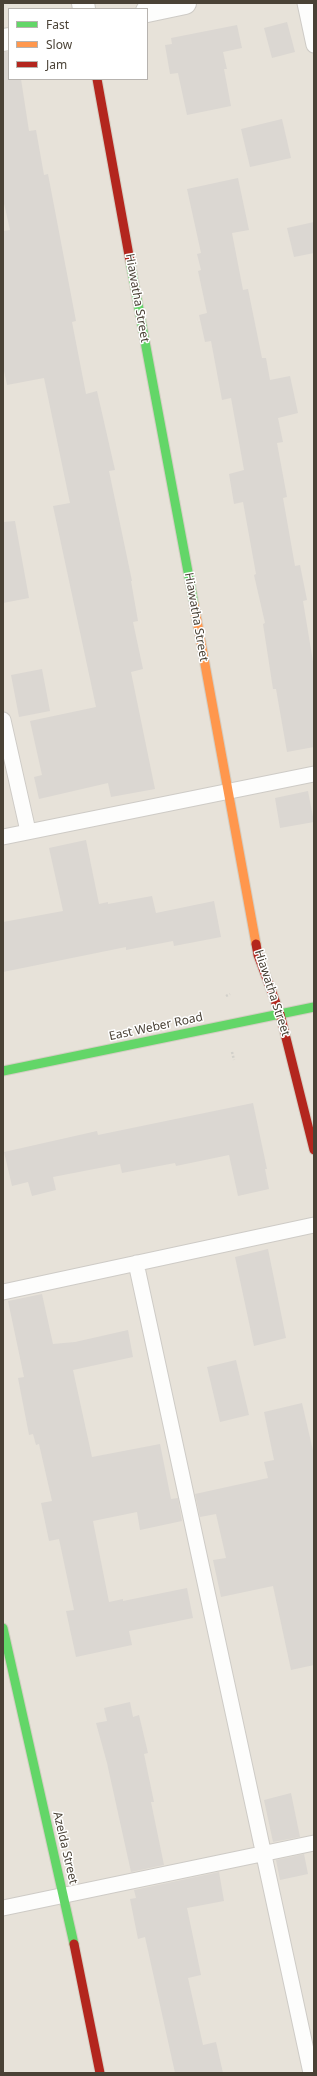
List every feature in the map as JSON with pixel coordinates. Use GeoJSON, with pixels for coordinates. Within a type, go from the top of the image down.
{"type":"FeatureCollection","features":[{"type":"Feature","properties":{"kind":"street"},"geometry":{"type":"LineString","coordinates":[[148,11],[185,3]]}},
{"type":"Feature","properties":{"kind":"street","name":"Hiawatha Street"},"geometry":{"type":"LineString","coordinates":[[97,80],[258,955],[280,1014],[314,1150]]}},
{"type":"Feature","properties":{"kind":"street","name":"East Weber Road"},"geometry":{"type":"LineString","coordinates":[[3,1071],[314,1007]]}},
{"type":"Feature","properties":{"kind":"street","name":"Azelda Street"},"geometry":{"type":"LineString","coordinates":[[3,1628],[64,1896],[100,2073]]}},
{"type":"Feature","properties":{"kind":"lane"},"geometry":{"type":"LineString","coordinates":[[305,3],[314,45]]}},
{"type":"Feature","properties":{"kind":"lane"},"geometry":{"type":"LineString","coordinates":[[3,720],[28,831]]}},
{"type":"Feature","properties":{"kind":"lane"},"geometry":{"type":"LineString","coordinates":[[3,837],[314,774]]}},
{"type":"Feature","properties":{"kind":"lane"},"geometry":{"type":"LineString","coordinates":[[3,1292],[314,1225]]}},
{"type":"Feature","properties":{"kind":"lane"},"geometry":{"type":"LineString","coordinates":[[136,1263],[311,2073]]}},
{"type":"Feature","properties":{"kind":"lane"},"geometry":{"type":"LineString","coordinates":[[3,1908],[264,1852],[314,1843]]}},
{"type":"Feature","properties":{"kind":"path"},"geometry":{"type":"LineString","coordinates":[[226,996],[230,994]]}},
{"type":"Feature","properties":{"kind":"path"},"geometry":{"type":"LineString","coordinates":[[232,1052],[234,1060]]}},
{"type":"Feature","properties":{"kind":"shaded area"},"geometry":{"type":"Polygon","coordinates":[[[3,3],[314,3],[314,2073],[3,2073],[3,3]]]}},
{"type":"Feature","properties":{"kind":"building"},"geometry":{"type":"Polygon","coordinates":[[[287,22],[295,52],[272,58],[264,28],[287,22]]]}},
{"type":"Feature","properties":{"kind":"building"},"geometry":{"type":"Polygon","coordinates":[[[237,25],[242,48],[223,52],[227,69],[224,69],[231,106],[187,115],[178,73],[170,74],[165,45],[172,44],[171,38],[237,25]]]}},
{"type":"Feature","properties":{"kind":"building"},"geometry":{"type":"Polygon","coordinates":[[[3,52],[8,52],[8,80],[21,80],[29,131],[36,130],[44,175],[48,174],[76,321],[72,322],[86,394],[97,391],[115,470],[109,471],[132,581],[138,621],[133,622],[143,669],[131,672],[155,789],[111,797],[108,783],[39,799],[34,777],[42,775],[30,721],[96,707],[53,506],[70,503],[44,378],[7,385],[3,366],[3,231],[10,230],[3,199],[3,52]]]}},
{"type":"Feature","properties":{"kind":"building"},"geometry":{"type":"Polygon","coordinates":[[[282,119],[291,158],[250,167],[241,129],[282,119]]]}},
{"type":"Feature","properties":{"kind":"building"},"geometry":{"type":"Polygon","coordinates":[[[238,178],[249,230],[232,233],[243,290],[248,289],[262,358],[266,358],[270,380],[290,376],[298,413],[278,418],[283,442],[277,443],[287,497],[283,498],[295,566],[300,565],[307,600],[303,601],[314,668],[314,747],[287,752],[276,689],[273,689],[263,624],[265,623],[254,575],[256,574],[243,502],[234,504],[229,474],[244,470],[231,398],[222,400],[211,341],[205,342],[199,315],[207,313],[198,271],[201,270],[197,254],[201,253],[187,189],[238,178]]]}},
{"type":"Feature","properties":{"kind":"building"},"geometry":{"type":"Polygon","coordinates":[[[314,222],[314,253],[294,257],[287,228],[314,222]]]}},
{"type":"Feature","properties":{"kind":"building"},"geometry":{"type":"Polygon","coordinates":[[[15,521],[29,598],[3,603],[3,522],[15,521]]]}},
{"type":"Feature","properties":{"kind":"building"},"geometry":{"type":"Polygon","coordinates":[[[42,669],[50,711],[19,717],[11,675],[42,669]]]}},
{"type":"Feature","properties":{"kind":"building"},"geometry":{"type":"Polygon","coordinates":[[[308,791],[314,822],[280,828],[275,798],[308,791]]]}},
{"type":"Feature","properties":{"kind":"building"},"geometry":{"type":"Polygon","coordinates":[[[86,840],[99,904],[108,902],[108,904],[152,896],[156,913],[214,901],[221,937],[174,946],[173,941],[126,950],[126,947],[3,972],[3,922],[63,911],[49,848],[86,840]]]}},
{"type":"Feature","properties":{"kind":"building"},"geometry":{"type":"Polygon","coordinates":[[[253,1103],[267,1169],[265,1169],[269,1189],[238,1196],[229,1155],[176,1166],[175,1163],[122,1173],[120,1164],[53,1177],[56,1190],[32,1196],[28,1182],[12,1186],[4,1152],[97,1131],[98,1135],[253,1103]]]}},
{"type":"Feature","properties":{"kind":"building"},"geometry":{"type":"Polygon","coordinates":[[[268,1249],[286,1338],[254,1346],[235,1257],[268,1249]]]}},
{"type":"Feature","properties":{"kind":"building"},"geometry":{"type":"Polygon","coordinates":[[[42,1294],[53,1344],[75,1342],[128,1330],[133,1357],[73,1370],[92,1457],[160,1444],[171,1499],[178,1498],[182,1521],[140,1530],[137,1512],[93,1521],[109,1602],[123,1599],[123,1601],[187,1588],[193,1618],[129,1631],[132,1645],[76,1657],[66,1611],[74,1610],[59,1539],[49,1541],[41,1503],[52,1501],[39,1444],[36,1445],[33,1434],[29,1435],[18,1378],[24,1377],[8,1301],[42,1294]]]}},
{"type":"Feature","properties":{"kind":"building"},"geometry":{"type":"Polygon","coordinates":[[[236,1360],[249,1415],[220,1422],[207,1367],[236,1360]]]}},
{"type":"Feature","properties":{"kind":"building"},"geometry":{"type":"Polygon","coordinates":[[[302,1403],[314,1455],[314,1665],[291,1670],[273,1586],[221,1597],[213,1560],[226,1558],[216,1514],[200,1517],[195,1494],[268,1478],[264,1462],[274,1460],[264,1412],[302,1403]]]}},
{"type":"Feature","properties":{"kind":"building"},"geometry":{"type":"Polygon","coordinates":[[[130,1702],[133,1717],[139,1715],[148,1753],[144,1754],[154,1802],[151,1802],[164,1865],[131,1872],[107,1763],[96,1723],[107,1721],[104,1708],[130,1702]]]}},
{"type":"Feature","properties":{"kind":"building"},"geometry":{"type":"Polygon","coordinates":[[[291,1793],[300,1837],[273,1842],[264,1800],[291,1793]]]}},
{"type":"Feature","properties":{"kind":"building"},"geometry":{"type":"Polygon","coordinates":[[[304,1854],[308,1874],[280,1880],[276,1860],[304,1854]]]}},
{"type":"Feature","properties":{"kind":"building"},"geometry":{"type":"Polygon","coordinates":[[[219,1872],[224,1901],[187,1908],[201,1975],[188,1978],[203,2045],[216,2042],[223,2073],[175,2073],[145,1937],[138,1939],[130,1899],[136,1898],[134,1890],[219,1872]]]}},
{"type":"Feature","properties":{"kind":"traffic: fast"},"geometry":{"type":"LineString","coordinates":[[130,261],[194,604]]}},
{"type":"Feature","properties":{"kind":"traffic: fast"},"geometry":{"type":"LineString","coordinates":[[3,1071],[314,1007]]}},
{"type":"Feature","properties":{"kind":"traffic: fast"},"geometry":{"type":"LineString","coordinates":[[3,1628],[74,1944]]}},
{"type":"Feature","properties":{"kind":"traffic: slow"},"geometry":{"type":"LineString","coordinates":[[194,604],[256,944]]}},
{"type":"Feature","properties":{"kind":"traffic: jam"},"geometry":{"type":"LineString","coordinates":[[97,80],[130,261]]}},
{"type":"Feature","properties":{"kind":"traffic: jam"},"geometry":{"type":"LineString","coordinates":[[256,944],[258,955],[280,1014],[314,1150]]}},
{"type":"Feature","properties":{"kind":"traffic: jam"},"geometry":{"type":"LineString","coordinates":[[74,1944],[100,2073]]}}]}
